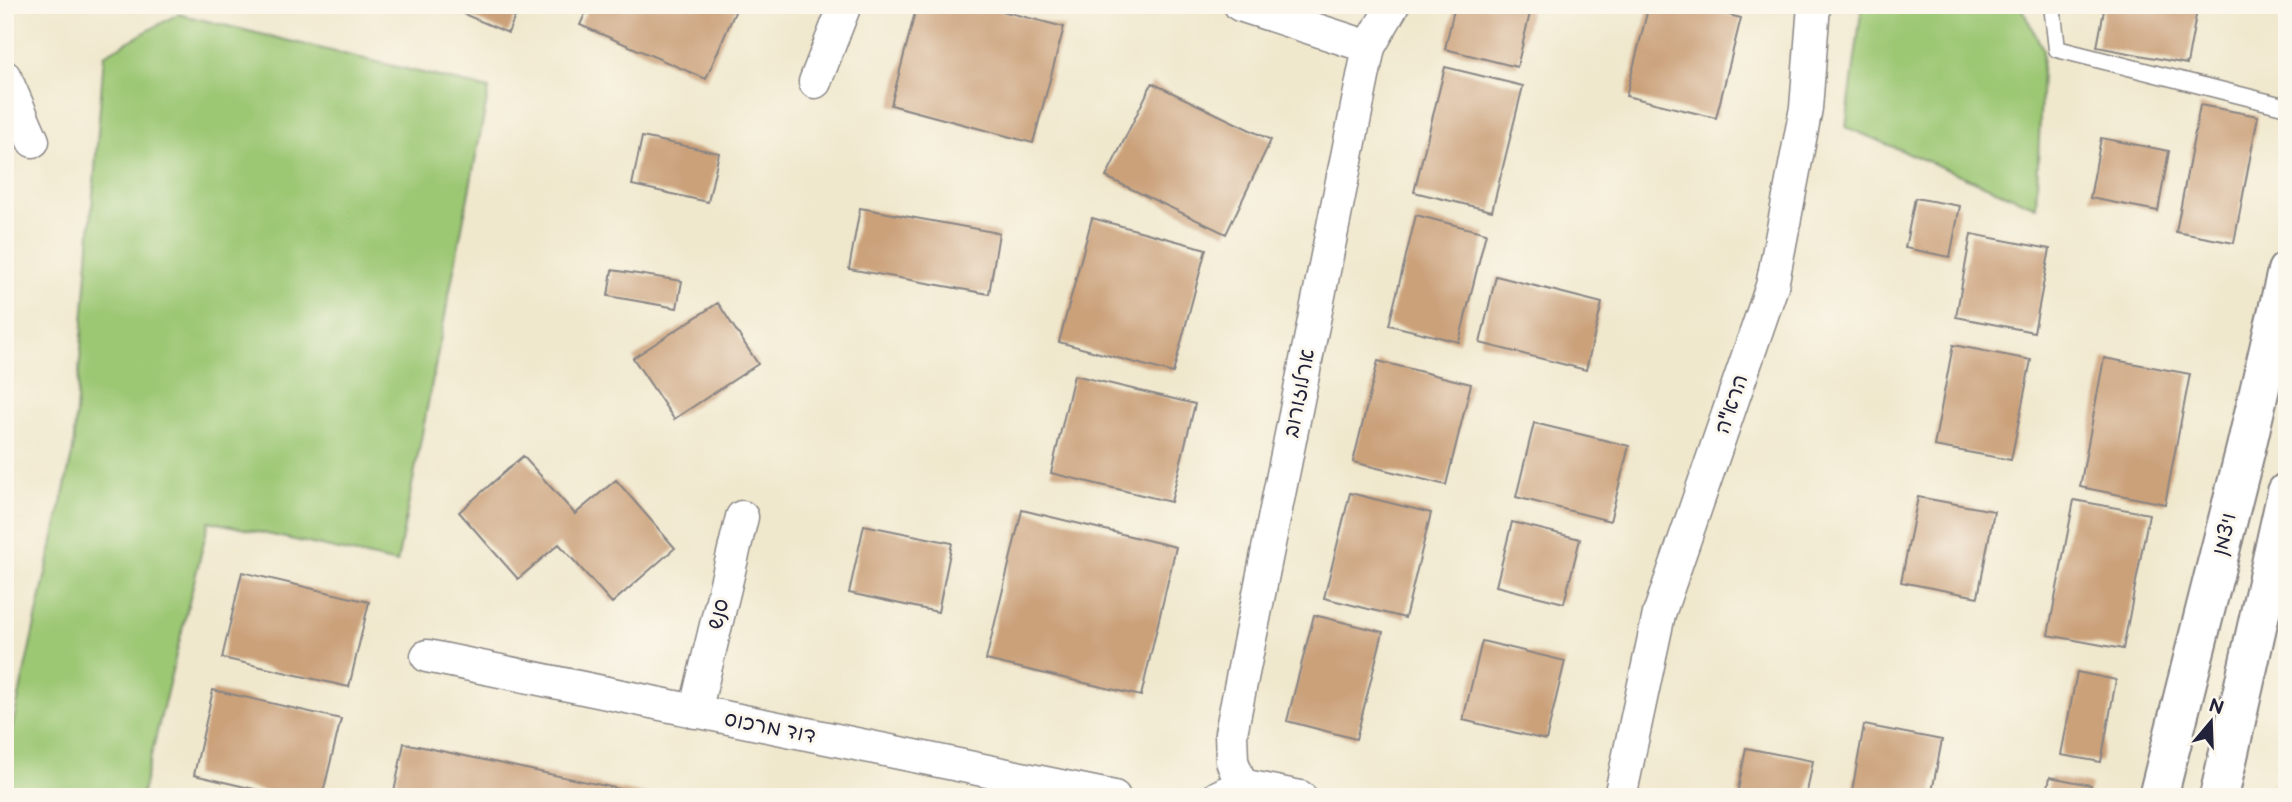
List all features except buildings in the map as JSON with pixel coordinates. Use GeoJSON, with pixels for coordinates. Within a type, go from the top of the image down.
{"type":"FeatureCollection","features":[{"type":"Feature","properties":{"kind":"street"},"geometry":{"type":"LineString","coordinates":[[815,82],[845,5]]}},
{"type":"Feature","properties":{"kind":"street"},"geometry":{"type":"LineString","coordinates":[[1240,5],[1369,47]]}},
{"type":"Feature","properties":{"kind":"street","name":"ארלוזורוב"},"geometry":{"type":"LineString","coordinates":[[1230,791],[1231,733],[1369,47],[1393,5]]}},
{"type":"Feature","properties":{"kind":"street","name":"הרא\"ה"},"geometry":{"type":"LineString","coordinates":[[1620,797],[1659,614],[1772,286],[1806,108],[1814,5]]}},
{"type":"Feature","properties":{"kind":"street"},"geometry":{"type":"LineString","coordinates":[[5,77],[33,141]]}},
{"type":"Feature","properties":{"kind":"street","name":"ויצמן"},"geometry":{"type":"LineString","coordinates":[[2158,797],[2287,271]]}},
{"type":"Feature","properties":{"kind":"street"},"geometry":{"type":"LineString","coordinates":[[2219,797],[2287,492]]}},
{"type":"Feature","properties":{"kind":"street","name":"סנש"},"geometry":{"type":"LineString","coordinates":[[695,712],[742,517]]}},
{"type":"Feature","properties":{"kind":"street","name":"דוד מרכוס"},"geometry":{"type":"LineString","coordinates":[[426,656],[1114,797]]}},
{"type":"Feature","properties":{"kind":"street"},"geometry":{"type":"LineString","coordinates":[[1230,791],[1300,797]]}},
{"type":"Feature","properties":{"kind":"lane"},"geometry":{"type":"LineString","coordinates":[[2052,5],[2057,49],[2287,107]]}},
{"type":"Feature","properties":{"kind":"green space"},"geometry":{"type":"Polygon","coordinates":[[[1862,5],[2020,5],[2043,49],[2036,207],[1846,127],[1862,5]]]}},
{"type":"Feature","properties":{"kind":"green space"},"geometry":{"type":"Polygon","coordinates":[[[178,14],[489,89],[397,563],[209,521],[141,797],[5,797],[5,760],[73,450],[104,55],[178,14]]]}}]}
